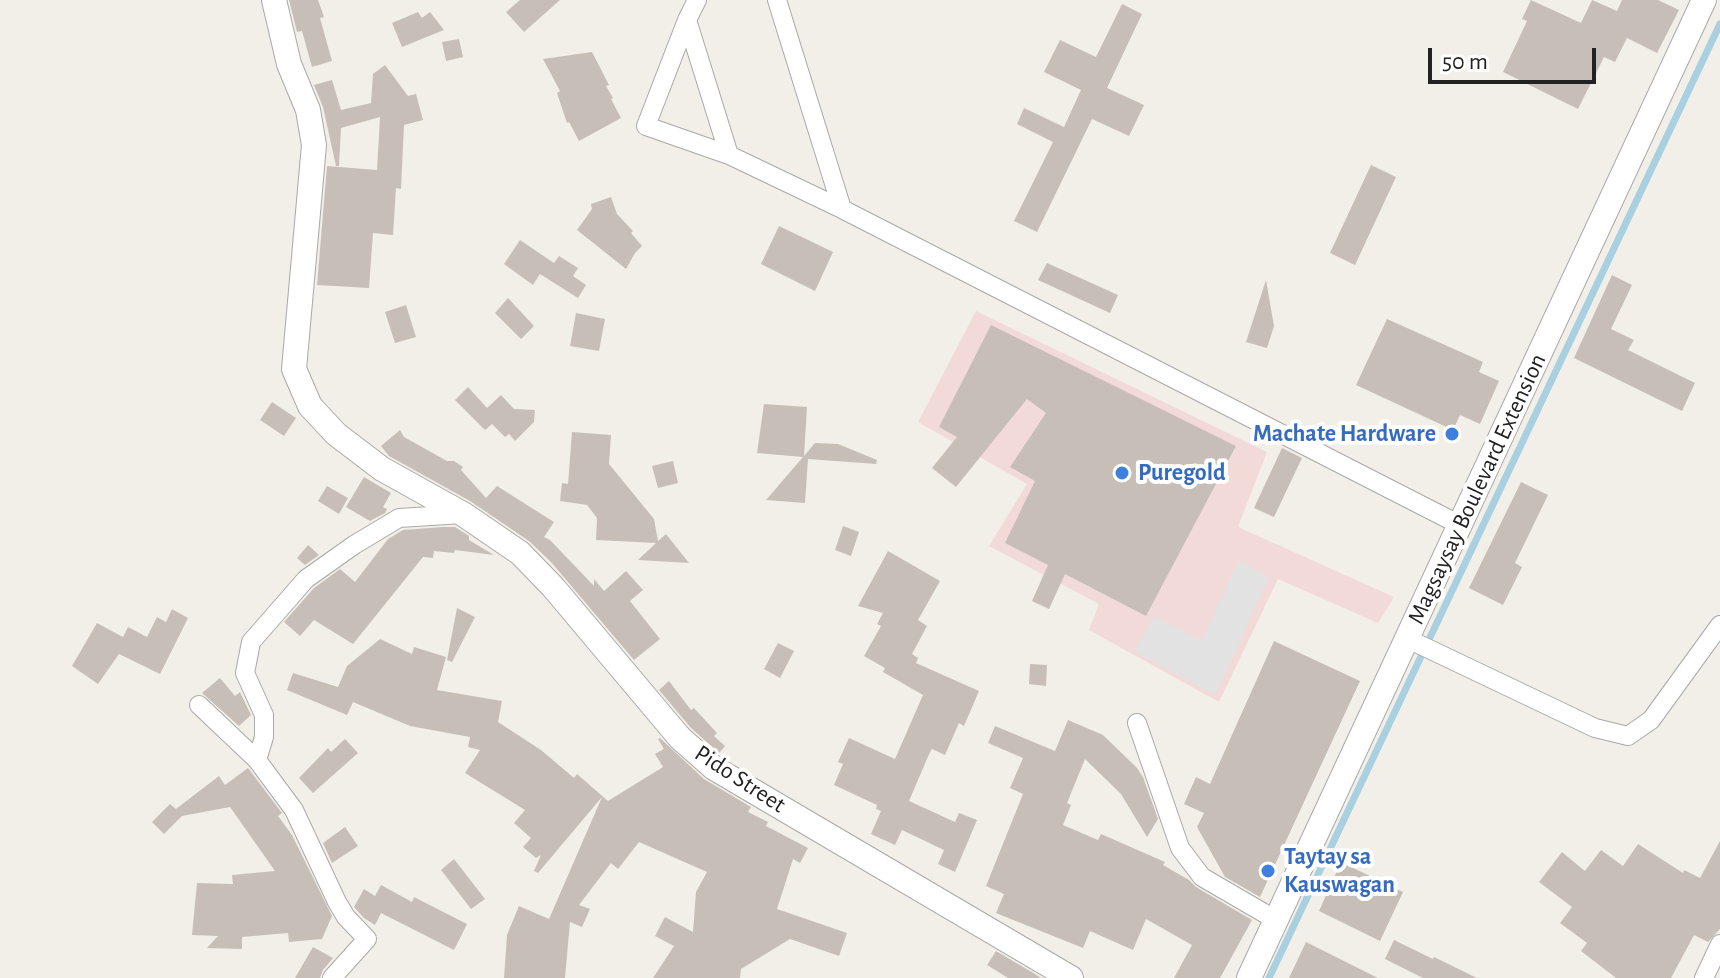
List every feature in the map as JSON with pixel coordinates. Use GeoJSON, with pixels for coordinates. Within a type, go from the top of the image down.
{"type":"FeatureCollection","features":[{"type":"Feature","properties":{"kind":"street","name":"Pido Street"},"geometry":{"type":"LineString","coordinates":[[274,0],[289,64],[308,110],[314,145],[294,369],[310,406],[336,434],[382,469],[463,514],[520,553],[553,587],[680,738],[714,768],[1071,978]]}},
{"type":"Feature","properties":{"kind":"street"},"geometry":{"type":"LineString","coordinates":[[697,0],[646,126],[729,155],[842,209],[1460,525]]}},
{"type":"Feature","properties":{"kind":"street"},"geometry":{"type":"LineString","coordinates":[[777,0],[842,209]]}},
{"type":"Feature","properties":{"kind":"street","name":"Magsaysay Boulevard Extension"},"geometry":{"type":"LineString","coordinates":[[1249,978],[1704,0]]}},
{"type":"Feature","properties":{"kind":"street"},"geometry":{"type":"LineString","coordinates":[[687,20],[729,155]]}},
{"type":"Feature","properties":{"kind":"street"},"geometry":{"type":"LineString","coordinates":[[257,760],[264,737],[264,715],[245,673],[251,642],[306,579],[354,545],[399,518],[463,514]]}},
{"type":"Feature","properties":{"kind":"street"},"geometry":{"type":"LineString","coordinates":[[1408,639],[1595,728],[1628,736],[1651,720],[1720,625]]}},
{"type":"Feature","properties":{"kind":"street"},"geometry":{"type":"LineString","coordinates":[[199,705],[257,760],[294,810],[337,902],[346,917],[367,939],[332,978]]}},
{"type":"Feature","properties":{"kind":"street"},"geometry":{"type":"LineString","coordinates":[[1137,723],[1180,848],[1202,877],[1276,920]]}},
{"type":"Feature","properties":{"kind":"street"},"geometry":{"type":"LineString","coordinates":[[1704,978],[1720,944]]}},
{"type":"Feature","properties":{"kind":"shaded area"},"geometry":{"type":"Polygon","coordinates":[[[976,311],[1267,452],[1238,527],[1394,597],[1378,623],[1278,579],[1219,702],[1089,630],[1099,604],[989,546],[1027,484],[918,422],[976,311]]]}},
{"type":"Feature","properties":{"kind":"shaded area"},"geometry":{"type":"Polygon","coordinates":[[[1238,561],[1269,577],[1215,695],[1134,651],[1154,616],[1202,641],[1238,561]]]}},
{"type":"Feature","properties":{"kind":"building"},"geometry":{"type":"Polygon","coordinates":[[[289,0],[318,0],[332,61],[312,67],[302,31],[297,32],[289,0]]]}},
{"type":"Feature","properties":{"kind":"building"},"geometry":{"type":"Polygon","coordinates":[[[520,0],[560,0],[524,32],[506,12],[520,0]]]}},
{"type":"Feature","properties":{"kind":"building"},"geometry":{"type":"Polygon","coordinates":[[[1531,0],[1581,23],[1592,0],[1617,11],[1622,0],[1658,0],[1679,10],[1657,53],[1627,38],[1615,62],[1604,57],[1578,109],[1503,72],[1527,21],[1522,19],[1531,0]]]}},
{"type":"Feature","properties":{"kind":"building"},"geometry":{"type":"Polygon","coordinates":[[[1122,4],[1142,14],[1107,88],[1144,105],[1129,136],[1092,119],[1037,232],[1014,221],[1053,142],[1017,124],[1024,108],[1064,127],[1081,90],[1044,72],[1060,40],[1096,57],[1122,4]]]}},
{"type":"Feature","properties":{"kind":"building"},"geometry":{"type":"Polygon","coordinates":[[[418,12],[422,18],[430,12],[444,30],[402,47],[392,23],[418,12]]]}},
{"type":"Feature","properties":{"kind":"building"},"geometry":{"type":"Polygon","coordinates":[[[459,39],[463,57],[446,61],[442,42],[459,39]]]}},
{"type":"Feature","properties":{"kind":"building"},"geometry":{"type":"Polygon","coordinates":[[[592,52],[621,118],[579,141],[567,123],[557,93],[560,91],[543,59],[592,52]]]}},
{"type":"Feature","properties":{"kind":"building"},"geometry":{"type":"Polygon","coordinates":[[[385,65],[408,96],[416,94],[423,120],[404,125],[401,189],[396,188],[393,235],[373,233],[369,288],[317,285],[327,166],[377,170],[380,117],[341,128],[339,166],[336,166],[323,107],[314,85],[332,80],[341,110],[371,103],[373,74],[385,65]]]}},
{"type":"Feature","properties":{"kind":"building"},"geometry":{"type":"Polygon","coordinates":[[[1371,165],[1396,177],[1355,265],[1330,253],[1371,165]]]}},
{"type":"Feature","properties":{"kind":"building"},"geometry":{"type":"Polygon","coordinates":[[[611,197],[617,214],[642,246],[626,269],[577,230],[592,209],[591,204],[611,197]]]}},
{"type":"Feature","properties":{"kind":"building"},"geometry":{"type":"Polygon","coordinates":[[[779,226],[833,252],[815,291],[761,264],[779,226]]]}},
{"type":"Feature","properties":{"kind":"building"},"geometry":{"type":"Polygon","coordinates":[[[520,240],[554,263],[559,256],[578,268],[573,276],[586,285],[578,298],[540,274],[533,285],[504,264],[520,240]]]}},
{"type":"Feature","properties":{"kind":"building"},"geometry":{"type":"Polygon","coordinates":[[[1047,263],[1118,295],[1110,313],[1038,280],[1047,263]]]}},
{"type":"Feature","properties":{"kind":"building"},"geometry":{"type":"Polygon","coordinates":[[[1612,275],[1632,285],[1611,329],[1634,340],[1628,350],[1695,383],[1682,411],[1574,358],[1612,275]]]}},
{"type":"Feature","properties":{"kind":"building"},"geometry":{"type":"Polygon","coordinates":[[[1266,280],[1274,326],[1267,348],[1246,342],[1266,280]]]}},
{"type":"Feature","properties":{"kind":"building"},"geometry":{"type":"Polygon","coordinates":[[[508,298],[534,326],[521,339],[495,313],[508,298]]]}},
{"type":"Feature","properties":{"kind":"building"},"geometry":{"type":"Polygon","coordinates":[[[406,305],[416,337],[395,343],[385,312],[406,305]]]}},
{"type":"Feature","properties":{"kind":"building"},"geometry":{"type":"Polygon","coordinates":[[[576,313],[605,319],[599,351],[570,346],[576,313]]]}},
{"type":"Feature","properties":{"kind":"building"},"geometry":{"type":"Polygon","coordinates":[[[1387,319],[1483,362],[1479,372],[1499,381],[1480,424],[1460,415],[1453,430],[1356,385],[1387,319]]]}},
{"type":"Feature","properties":{"kind":"building","name":"Puregold"},"geometry":{"type":"Polygon","coordinates":[[[991,325],[1236,446],[1146,616],[1065,574],[1049,609],[1032,601],[1048,565],[1005,543],[1035,481],[1010,467],[1046,413],[1027,399],[956,487],[932,468],[957,437],[939,427],[991,325]]]}},
{"type":"Feature","properties":{"kind":"building"},"geometry":{"type":"Polygon","coordinates":[[[468,387],[487,408],[501,395],[514,409],[535,410],[534,422],[515,441],[509,434],[505,437],[492,424],[485,430],[455,400],[468,387]]]}},
{"type":"Feature","properties":{"kind":"building"},"geometry":{"type":"Polygon","coordinates":[[[272,402],[296,418],[284,436],[260,420],[272,402]]]}},
{"type":"Feature","properties":{"kind":"building"},"geometry":{"type":"Polygon","coordinates":[[[764,404],[807,407],[804,456],[815,443],[838,444],[877,460],[876,464],[808,459],[805,503],[766,500],[803,457],[757,453],[764,404]]]}},
{"type":"Feature","properties":{"kind":"building"},"geometry":{"type":"Polygon","coordinates":[[[400,430],[404,437],[463,467],[461,470],[486,498],[497,486],[554,522],[544,537],[594,586],[594,579],[604,591],[626,571],[643,590],[630,601],[660,639],[634,660],[551,562],[529,541],[470,501],[389,456],[381,446],[400,430]]]}},
{"type":"Feature","properties":{"kind":"building"},"geometry":{"type":"Polygon","coordinates":[[[572,432],[611,435],[609,464],[654,519],[658,541],[666,534],[689,563],[638,560],[656,543],[596,540],[597,518],[587,505],[560,501],[562,483],[568,484],[572,432]]]}},
{"type":"Feature","properties":{"kind":"building"},"geometry":{"type":"Polygon","coordinates":[[[1282,448],[1302,458],[1274,517],[1254,508],[1282,448]]]}},
{"type":"Feature","properties":{"kind":"building"},"geometry":{"type":"Polygon","coordinates":[[[673,461],[678,483],[658,488],[652,466],[673,461]]]}},
{"type":"Feature","properties":{"kind":"building"},"geometry":{"type":"Polygon","coordinates":[[[364,477],[391,493],[383,507],[387,509],[385,513],[370,521],[346,507],[364,477]]]}},
{"type":"Feature","properties":{"kind":"building"},"geometry":{"type":"Polygon","coordinates":[[[1521,482],[1548,495],[1515,563],[1522,567],[1503,605],[1469,588],[1521,482]]]}},
{"type":"Feature","properties":{"kind":"building"},"geometry":{"type":"Polygon","coordinates":[[[327,486],[348,498],[339,514],[318,501],[327,486]]]}},
{"type":"Feature","properties":{"kind":"building"},"geometry":{"type":"Polygon","coordinates":[[[843,526],[859,532],[851,556],[835,550],[843,526]]]}},
{"type":"Feature","properties":{"kind":"building"},"geometry":{"type":"Polygon","coordinates":[[[455,527],[494,555],[455,550],[454,553],[434,551],[433,558],[423,557],[353,644],[314,620],[300,636],[284,622],[314,588],[340,569],[355,582],[388,539],[403,530],[455,527]]]}},
{"type":"Feature","properties":{"kind":"building"},"geometry":{"type":"Polygon","coordinates":[[[308,545],[319,555],[305,565],[297,558],[308,545]]]}},
{"type":"Feature","properties":{"kind":"building"},"geometry":{"type":"Polygon","coordinates":[[[888,551],[940,581],[918,620],[927,626],[912,654],[918,658],[916,663],[979,691],[964,726],[959,723],[945,755],[932,749],[930,752],[909,801],[955,822],[959,813],[977,820],[955,872],[938,864],[944,850],[902,830],[895,845],[871,834],[881,811],[876,809],[877,805],[834,785],[843,764],[838,762],[849,738],[895,759],[923,695],[883,672],[885,668],[864,656],[881,626],[877,624],[883,613],[858,606],[888,551]]]}},
{"type":"Feature","properties":{"kind":"building"},"geometry":{"type":"Polygon","coordinates":[[[457,608],[475,617],[452,662],[447,660],[457,608]]]}},
{"type":"Feature","properties":{"kind":"building"},"geometry":{"type":"Polygon","coordinates":[[[172,609],[188,618],[160,674],[119,654],[98,684],[72,666],[97,623],[123,637],[128,627],[147,637],[157,617],[166,622],[172,609]]]}},
{"type":"Feature","properties":{"kind":"building"},"geometry":{"type":"Polygon","coordinates":[[[380,639],[412,654],[414,647],[446,657],[437,690],[502,701],[498,722],[541,750],[574,778],[577,774],[608,801],[663,767],[655,754],[664,749],[660,738],[704,779],[751,807],[748,812],[768,822],[766,826],[808,848],[800,863],[793,859],[777,909],[847,933],[839,956],[790,939],[741,969],[740,978],[653,978],[674,946],[655,936],[665,917],[693,932],[696,892],[707,872],[639,842],[618,869],[611,863],[579,905],[590,909],[582,927],[570,922],[565,978],[504,978],[507,935],[519,906],[549,919],[602,797],[538,873],[534,871],[541,855],[536,858],[523,847],[531,838],[514,823],[525,810],[465,773],[480,750],[468,747],[470,737],[410,726],[353,702],[347,715],[287,690],[293,673],[338,687],[347,666],[380,639]]]}},
{"type":"Feature","properties":{"kind":"building"},"geometry":{"type":"Polygon","coordinates":[[[1274,641],[1360,681],[1260,897],[1225,877],[1197,827],[1204,813],[1184,804],[1196,777],[1210,784],[1274,641]]]}},
{"type":"Feature","properties":{"kind":"building"},"geometry":{"type":"Polygon","coordinates":[[[778,643],[794,651],[780,678],[764,669],[778,643]]]}},
{"type":"Feature","properties":{"kind":"building"},"geometry":{"type":"Polygon","coordinates":[[[1030,664],[1047,665],[1046,686],[1029,684],[1030,664]]]}},
{"type":"Feature","properties":{"kind":"building"},"geometry":{"type":"Polygon","coordinates":[[[220,678],[235,696],[240,692],[251,715],[239,726],[202,693],[220,678]]]}},
{"type":"Feature","properties":{"kind":"building"},"geometry":{"type":"Polygon","coordinates":[[[669,681],[691,710],[694,708],[717,733],[714,736],[725,746],[719,753],[691,728],[659,690],[669,681]]]}},
{"type":"Feature","properties":{"kind":"building"},"geometry":{"type":"Polygon","coordinates":[[[1068,720],[1103,735],[1137,768],[1158,819],[1147,837],[1121,794],[1085,759],[1067,803],[1071,805],[1063,825],[1098,840],[1101,834],[1165,862],[1163,865],[1196,887],[1252,920],[1220,978],[1174,978],[1192,945],[1146,919],[1133,950],[1090,931],[1083,948],[996,913],[1004,894],[986,886],[1023,794],[1010,788],[1023,758],[988,743],[995,726],[1055,751],[1068,720]]]}},
{"type":"Feature","properties":{"kind":"building"},"geometry":{"type":"Polygon","coordinates":[[[345,739],[358,753],[313,793],[299,778],[328,748],[331,752],[345,739]]]}},
{"type":"Feature","properties":{"kind":"building"},"geometry":{"type":"Polygon","coordinates":[[[248,768],[282,813],[278,816],[292,835],[332,916],[322,939],[289,942],[288,933],[242,937],[242,949],[207,948],[218,936],[192,935],[197,883],[233,884],[232,875],[275,871],[230,807],[182,816],[164,834],[152,822],[170,804],[176,809],[219,776],[225,785],[248,768]]]}},
{"type":"Feature","properties":{"kind":"building"},"geometry":{"type":"Polygon","coordinates":[[[345,827],[358,846],[332,863],[323,843],[345,827]]]}},
{"type":"Feature","properties":{"kind":"building"},"geometry":{"type":"Polygon","coordinates":[[[1720,841],[1720,929],[1708,942],[1694,935],[1671,978],[1616,978],[1581,951],[1587,943],[1560,923],[1572,907],[1539,882],[1562,852],[1585,871],[1601,850],[1623,866],[1638,844],[1683,873],[1684,870],[1700,878],[1720,841]]]}},
{"type":"Feature","properties":{"kind":"building"},"geometry":{"type":"Polygon","coordinates":[[[454,859],[485,899],[471,909],[441,870],[454,859]]]}},
{"type":"Feature","properties":{"kind":"building"},"geometry":{"type":"Polygon","coordinates":[[[1341,862],[1403,892],[1380,941],[1319,911],[1341,862]]]}},
{"type":"Feature","properties":{"kind":"building"},"geometry":{"type":"Polygon","coordinates":[[[381,885],[412,902],[414,897],[467,924],[454,950],[381,913],[375,925],[364,918],[354,907],[364,889],[375,896],[381,885]]]}},
{"type":"Feature","properties":{"kind":"building"},"geometry":{"type":"Polygon","coordinates":[[[1394,940],[1477,978],[1423,978],[1385,959],[1394,940]]]}},
{"type":"Feature","properties":{"kind":"building"},"geometry":{"type":"Polygon","coordinates":[[[1306,942],[1378,978],[1289,978],[1306,942]]]}},
{"type":"Feature","properties":{"kind":"building"},"geometry":{"type":"Polygon","coordinates":[[[313,947],[333,958],[320,978],[295,978],[313,947]]]}},
{"type":"Feature","properties":{"kind":"building"},"geometry":{"type":"Polygon","coordinates":[[[996,951],[1041,978],[1008,978],[987,965],[996,951]]]}},
{"type":"Feature","properties":{"kind":"waterway"},"geometry":{"type":"LineString","coordinates":[[1269,978],[1720,24]]}},
{"type":"Feature","properties":{"kind":"place","name":"Machate Hardware"},"geometry":{"type":"Point","coordinates":[1452,434]}},
{"type":"Feature","properties":{"kind":"place","name":"Puregold"},"geometry":{"type":"Point","coordinates":[1122,473]}},
{"type":"Feature","properties":{"kind":"place","name":"Taytay sa Kauswagan"},"geometry":{"type":"Point","coordinates":[1268,871]}}]}
